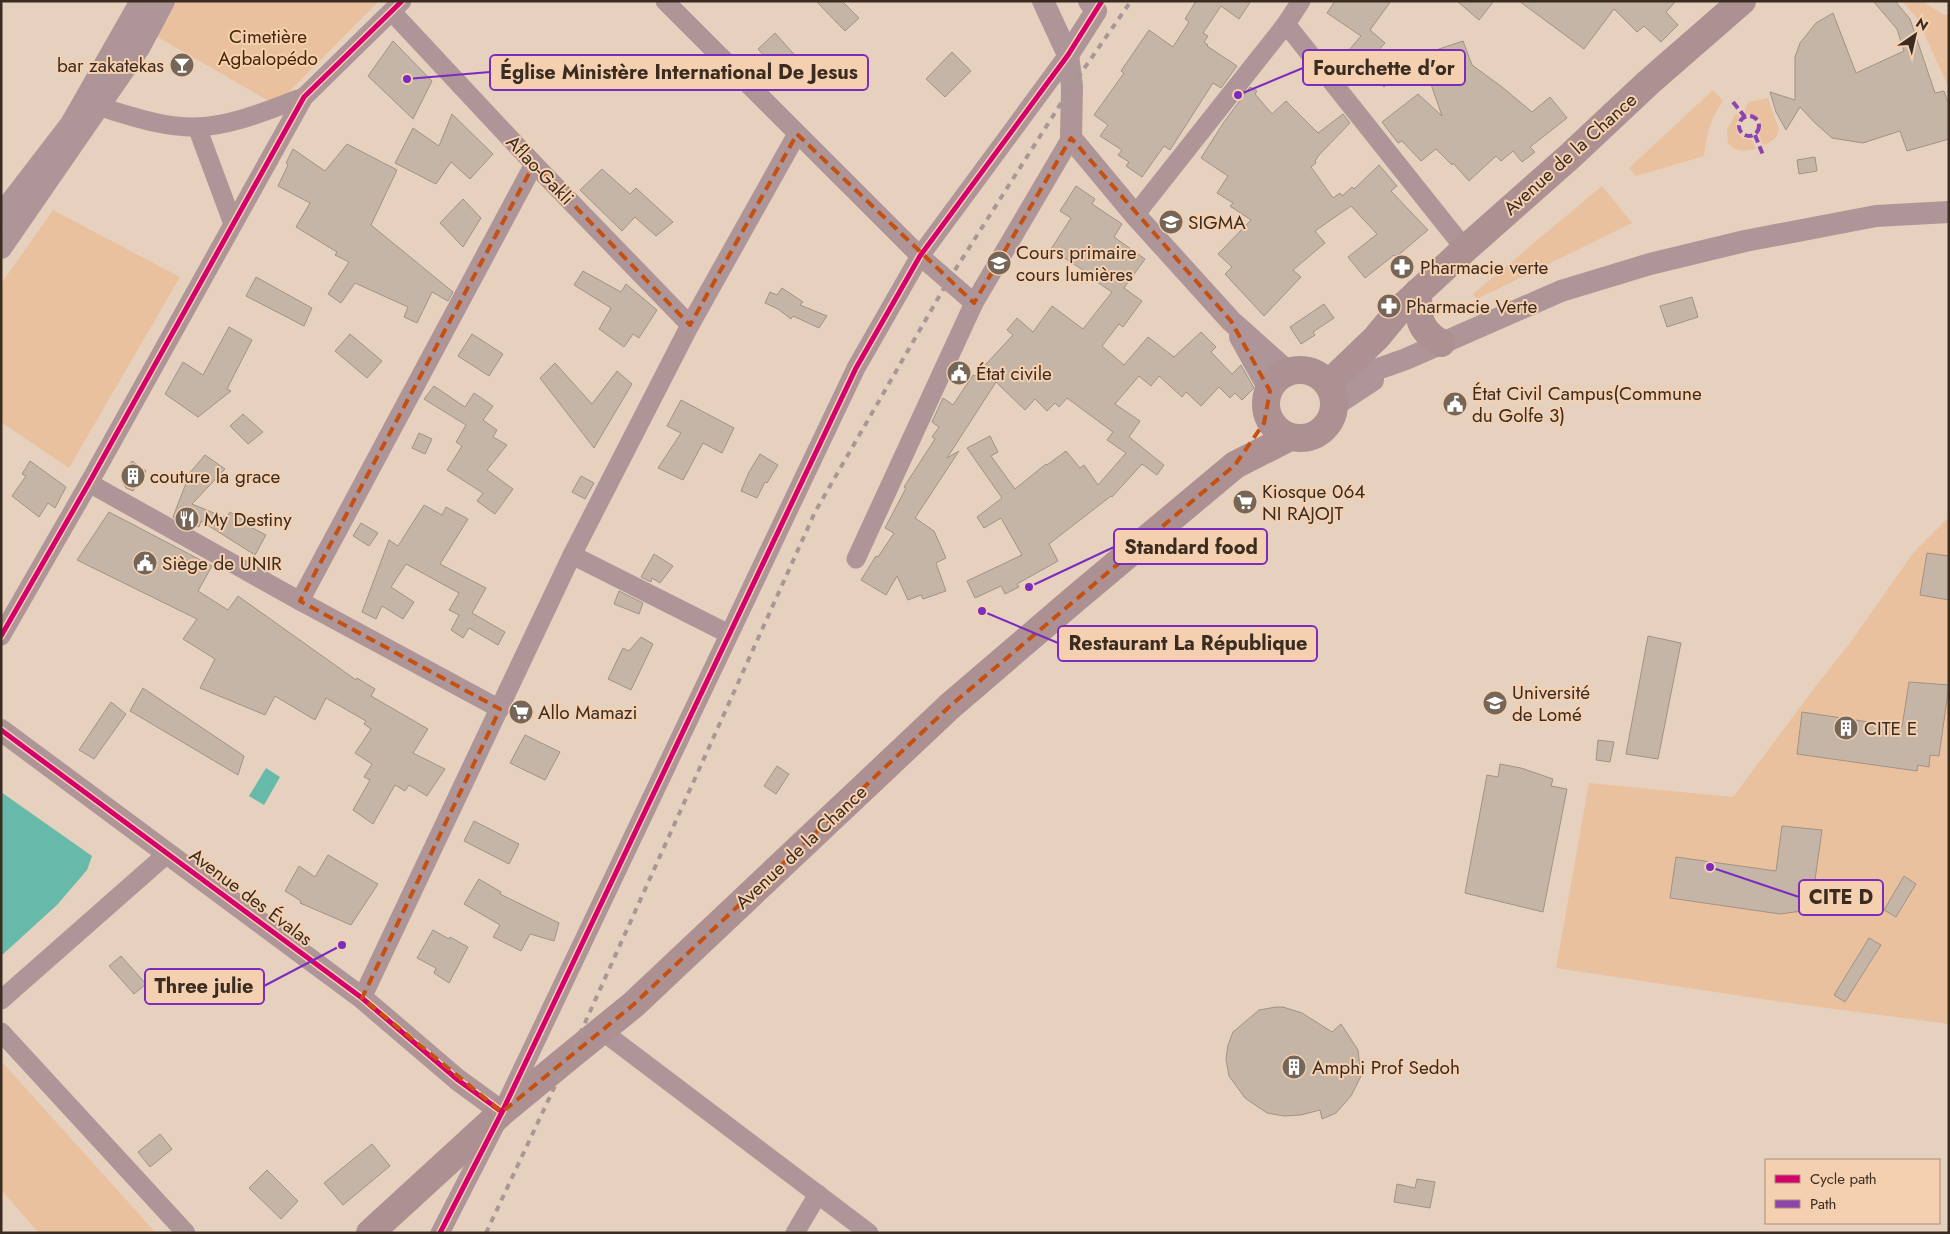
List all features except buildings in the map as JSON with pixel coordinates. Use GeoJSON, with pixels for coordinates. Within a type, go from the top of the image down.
{"type":"FeatureCollection","features":[{"type":"Feature","properties":{"kind":"main road","name":"Avenue de la Chance"},"geometry":{"type":"LineString","coordinates":[[1235,465],[1264,423],[1304,388],[1376,338],[1409,300],[1570,157],[1649,82],[1742,1]]}},
{"type":"Feature","properties":{"kind":"main road"},"geometry":{"type":"LineString","coordinates":[[1409,300],[1418,314],[1422,326],[1432,338],[1441,343]]}},
{"type":"Feature","properties":{"kind":"main road"},"geometry":{"type":"LineString","coordinates":[[1304,388],[1331,420],[1321,432],[1306,438],[1290,437],[1282,434],[1271,422],[1304,388]]}},
{"type":"Feature","properties":{"kind":"main road","name":"Avenue de la Chance"},"geometry":{"type":"LineString","coordinates":[[370,1233],[502,1112],[633,1006],[950,706],[1235,465],[1290,437]]}},
{"type":"Feature","properties":{"kind":"street"},"geometry":{"type":"LineString","coordinates":[[1,215],[71,124],[141,1]]}},
{"type":"Feature","properties":{"kind":"street"},"geometry":{"type":"LineString","coordinates":[[1,248],[139,48],[164,1]]}},
{"type":"Feature","properties":{"kind":"street"},"geometry":{"type":"LineString","coordinates":[[665,1],[920,256],[974,303]]}},
{"type":"Feature","properties":{"kind":"street"},"geometry":{"type":"LineString","coordinates":[[856,559],[974,303],[1071,138],[1072,86],[1068,55],[1042,1]]}},
{"type":"Feature","properties":{"kind":"street"},"geometry":{"type":"LineString","coordinates":[[1135,215],[1286,24],[1301,1]]}},
{"type":"Feature","properties":{"kind":"street"},"geometry":{"type":"LineString","coordinates":[[440,1233],[502,1112],[856,368],[920,256],[1068,55],[1096,4]]}},
{"type":"Feature","properties":{"kind":"street"},"geometry":{"type":"LineString","coordinates":[[1,636],[89,483],[304,97],[397,7]]}},
{"type":"Feature","properties":{"kind":"street","name":"Aflao-Gakli"},"geometry":{"type":"LineString","coordinates":[[397,7],[534,164],[690,325]]}},
{"type":"Feature","properties":{"kind":"street"},"geometry":{"type":"LineString","coordinates":[[1286,24],[1465,249]]}},
{"type":"Feature","properties":{"kind":"street"},"geometry":{"type":"LineString","coordinates":[[100,107],[149,121],[197,127],[250,116],[304,97]]}},
{"type":"Feature","properties":{"kind":"street"},"geometry":{"type":"LineString","coordinates":[[197,127],[233,224]]}},
{"type":"Feature","properties":{"kind":"street"},"geometry":{"type":"LineString","coordinates":[[362,998],[572,555],[690,325],[797,134]]}},
{"type":"Feature","properties":{"kind":"street"},"geometry":{"type":"LineString","coordinates":[[1071,138],[1135,215],[1231,321],[1304,388],[1406,359],[1561,291],[1650,264],[1745,241],[1868,217],[1949,212]]}},
{"type":"Feature","properties":{"kind":"street"},"geometry":{"type":"LineString","coordinates":[[300,601],[534,164]]}},
{"type":"Feature","properties":{"kind":"street"},"geometry":{"type":"LineString","coordinates":[[89,483],[300,601],[500,709]]}},
{"type":"Feature","properties":{"kind":"street"},"geometry":{"type":"LineString","coordinates":[[572,555],[729,634]]}},
{"type":"Feature","properties":{"kind":"street","name":"Avenue des Évalas"},"geometry":{"type":"LineString","coordinates":[[1,730],[362,998],[458,1080],[502,1112]]}},
{"type":"Feature","properties":{"kind":"street"},"geometry":{"type":"LineString","coordinates":[[1,1000],[168,853]]}},
{"type":"Feature","properties":{"kind":"street"},"geometry":{"type":"LineString","coordinates":[[602,1031],[868,1233]]}},
{"type":"Feature","properties":{"kind":"street"},"geometry":{"type":"LineString","coordinates":[[1,1032],[186,1233]]}},
{"type":"Feature","properties":{"kind":"street"},"geometry":{"type":"LineString","coordinates":[[795,1233],[818,1194]]}},
{"type":"Feature","properties":{"kind":"highlighted area"},"geometry":{"type":"Polygon","coordinates":[[[797,134],[974,303],[1071,138],[1231,321],[1270,391],[1264,423],[1235,465],[950,706],[633,1005],[502,1112],[362,998],[500,709],[300,601],[534,164],[690,325],[797,134]]]}},
{"type":"Feature","properties":{"kind":"green space","name":"Cimetière Agbalopédo"},"geometry":{"type":"Polygon","coordinates":[[[171,1],[379,1],[276,105],[152,34],[171,1]]]}},
{"type":"Feature","properties":{"kind":"green space"},"geometry":{"type":"Polygon","coordinates":[[[1902,1],[1923,1],[1942,14],[1949,15],[1949,88],[1917,18],[1902,1]]]}},
{"type":"Feature","properties":{"kind":"green space"},"geometry":{"type":"Polygon","coordinates":[[[1713,90],[1723,101],[1710,127],[1704,156],[1636,176],[1629,168],[1713,90]]]}},
{"type":"Feature","properties":{"kind":"green space"},"geometry":{"type":"Polygon","coordinates":[[[1768,98],[1779,129],[1774,140],[1763,145],[1759,135],[1761,131],[1760,120],[1754,115],[1745,114],[1745,108],[1749,102],[1768,98]]]}},
{"type":"Feature","properties":{"kind":"green space"},"geometry":{"type":"Polygon","coordinates":[[[1736,113],[1740,117],[1736,124],[1737,133],[1744,139],[1752,140],[1756,149],[1737,150],[1728,143],[1727,130],[1736,113]]]}},
{"type":"Feature","properties":{"kind":"green space"},"geometry":{"type":"Polygon","coordinates":[[[1602,186],[1632,223],[1477,299],[1473,294],[1602,186]]]}},
{"type":"Feature","properties":{"kind":"green space"},"geometry":{"type":"Polygon","coordinates":[[[53,210],[180,277],[69,468],[1,422],[1,284],[53,210]]]}},
{"type":"Feature","properties":{"kind":"green space"},"geometry":{"type":"Polygon","coordinates":[[[1949,517],[1949,1024],[1789,1003],[1556,968],[1589,783],[1733,797],[1850,643],[1913,553],[1949,517]]]}},
{"type":"Feature","properties":{"kind":"green space"},"geometry":{"type":"Polygon","coordinates":[[[3,1063],[156,1233],[39,1233],[1,1190],[1,1065],[3,1063]]]}},
{"type":"Feature","properties":{"kind":"water"},"geometry":{"type":"Polygon","coordinates":[[[266,768],[280,777],[264,805],[249,796],[266,768]]]}},
{"type":"Feature","properties":{"kind":"water"},"geometry":{"type":"Polygon","coordinates":[[[1,792],[92,856],[87,870],[57,905],[1,956],[1,792]]]}},
{"type":"Feature","properties":{"kind":"railway"},"geometry":{"type":"LineString","coordinates":[[570,1056],[815,512],[948,281],[1072,86],[1131,1]]}},
{"type":"Feature","properties":{"kind":"railway"},"geometry":{"type":"LineString","coordinates":[[486,1233],[562,1071]]}},
{"type":"Feature","properties":{"kind":"marked path"},"geometry":{"type":"LineString","coordinates":[[1733,102],[1745,117]]}},
{"type":"Feature","properties":{"kind":"marked path"},"geometry":{"type":"LineString","coordinates":[[1745,116],[1753,116],[1759,122],[1759,126],[1759,130],[1753,136],[1745,136],[1739,130],[1739,122],[1745,116]]}},
{"type":"Feature","properties":{"kind":"marked path"},"geometry":{"type":"LineString","coordinates":[[1755,135],[1763,155]]}},
{"type":"Feature","properties":{"kind":"cycle path"},"geometry":{"type":"LineString","coordinates":[[1,636],[89,483],[304,97],[402,1]]}},
{"type":"Feature","properties":{"kind":"cycle path"},"geometry":{"type":"LineString","coordinates":[[440,1233],[502,1112],[856,368],[920,256],[1068,55],[1102,1]]}},
{"type":"Feature","properties":{"kind":"cycle path"},"geometry":{"type":"LineString","coordinates":[[1,730],[362,998],[458,1080],[502,1112]]}},
{"type":"Feature","properties":{"kind":"place","name":"bar zakatekas"},"geometry":{"type":"Point","coordinates":[182,65]}},
{"type":"Feature","properties":{"kind":"place","name":"Église Ministère International De Jesus"},"geometry":{"type":"Point","coordinates":[407,79]}},
{"type":"Feature","properties":{"kind":"place","name":"Fourchette d'or"},"geometry":{"type":"Point","coordinates":[1238,95]}},
{"type":"Feature","properties":{"kind":"place","name":"SIGMA"},"geometry":{"type":"Point","coordinates":[1171,222]}},
{"type":"Feature","properties":{"kind":"place","name":"Cours primaire cours lumières"},"geometry":{"type":"Point","coordinates":[999,263]}},
{"type":"Feature","properties":{"kind":"place","name":"Pharmacie verte"},"geometry":{"type":"Point","coordinates":[1402,267]}},
{"type":"Feature","properties":{"kind":"place","name":"Pharmacie Verte"},"geometry":{"type":"Point","coordinates":[1389,306]}},
{"type":"Feature","properties":{"kind":"place","name":"État civile"},"geometry":{"type":"Point","coordinates":[959,373]}},
{"type":"Feature","properties":{"kind":"place","name":"État Civil Campus(Commune du Golfe 3)"},"geometry":{"type":"Point","coordinates":[1455,404]}},
{"type":"Feature","properties":{"kind":"place","name":"couture la grace"},"geometry":{"type":"Point","coordinates":[133,476]}},
{"type":"Feature","properties":{"kind":"place","name":"Kiosque 064 NI RAJOJT"},"geometry":{"type":"Point","coordinates":[1245,502]}},
{"type":"Feature","properties":{"kind":"place","name":"My Destiny"},"geometry":{"type":"Point","coordinates":[187,519]}},
{"type":"Feature","properties":{"kind":"place","name":"Siège de UNIR"},"geometry":{"type":"Point","coordinates":[145,563]}},
{"type":"Feature","properties":{"kind":"place","name":"Standard food"},"geometry":{"type":"Point","coordinates":[1029,587]}},
{"type":"Feature","properties":{"kind":"place","name":"Restaurant La République"},"geometry":{"type":"Point","coordinates":[982,611]}},
{"type":"Feature","properties":{"kind":"place","name":"Université de Lomé"},"geometry":{"type":"Point","coordinates":[1495,703]}},
{"type":"Feature","properties":{"kind":"place","name":"Allo Mamazi"},"geometry":{"type":"Point","coordinates":[521,712]}},
{"type":"Feature","properties":{"kind":"place","name":"CITE E"},"geometry":{"type":"Point","coordinates":[1846,728]}},
{"type":"Feature","properties":{"kind":"place","name":"CITE D"},"geometry":{"type":"Point","coordinates":[1710,867]}},
{"type":"Feature","properties":{"kind":"place","name":"Three julie"},"geometry":{"type":"Point","coordinates":[342,945]}},
{"type":"Feature","properties":{"kind":"place","name":"Amphi Prof Sedoh"},"geometry":{"type":"Point","coordinates":[1294,1067]}}]}
